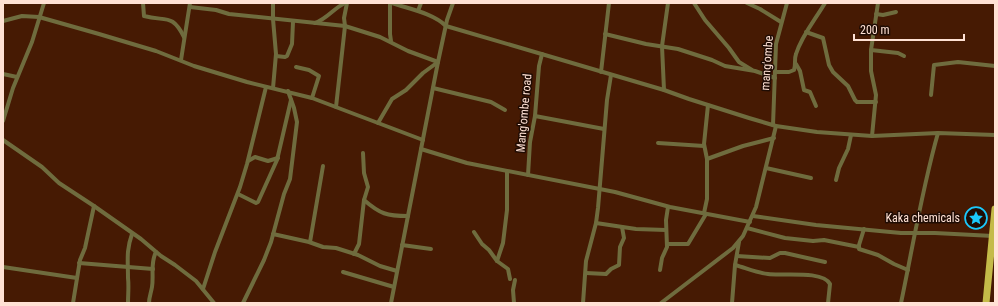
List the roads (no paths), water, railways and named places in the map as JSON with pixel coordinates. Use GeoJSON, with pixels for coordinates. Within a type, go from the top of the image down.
{"type":"FeatureCollection","features":[{"type":"Feature","properties":{"kind":"highway"},"geometry":{"type":"LineString","coordinates":[[986,303],[992,268],[995,209]]}},
{"type":"Feature","properties":{"kind":"street"},"geometry":{"type":"LineString","coordinates":[[3,121],[17,77],[32,42],[44,3]]}},
{"type":"Feature","properties":{"kind":"street"},"geometry":{"type":"LineString","coordinates":[[143,3],[144,16],[164,18],[176,23],[184,37]]}},
{"type":"Feature","properties":{"kind":"street"},"geometry":{"type":"LineString","coordinates":[[273,3],[276,56],[273,88]]}},
{"type":"Feature","properties":{"kind":"street"},"geometry":{"type":"LineString","coordinates":[[313,24],[323,20],[338,7],[346,3]]}},
{"type":"Feature","properties":{"kind":"street"},"geometry":{"type":"LineString","coordinates":[[336,106],[345,26],[344,18],[346,3]]}},
{"type":"Feature","properties":{"kind":"street"},"geometry":{"type":"LineString","coordinates":[[391,42],[391,3],[418,11],[440,20],[446,26],[664,90],[775,126],[817,132],[872,136],[938,133],[995,135]]}},
{"type":"Feature","properties":{"kind":"street"},"geometry":{"type":"LineString","coordinates":[[418,11],[421,3]]}},
{"type":"Feature","properties":{"kind":"street"},"geometry":{"type":"LineString","coordinates":[[391,303],[438,62],[452,3]]}},
{"type":"Feature","properties":{"kind":"street"},"geometry":{"type":"LineString","coordinates":[[601,72],[609,3]]}},
{"type":"Feature","properties":{"kind":"street"},"geometry":{"type":"LineString","coordinates":[[664,90],[662,46],[668,3]]}},
{"type":"Feature","properties":{"kind":"street"},"geometry":{"type":"LineString","coordinates":[[694,3],[705,20],[739,62],[755,71],[775,78]]}},
{"type":"Feature","properties":{"kind":"street"},"geometry":{"type":"LineString","coordinates":[[747,3],[781,22]]}},
{"type":"Feature","properties":{"kind":"street","name":"mang'ombe"},"geometry":{"type":"LineString","coordinates":[[740,240],[753,216],[774,138],[775,72],[777,63],[776,44],[787,3]]}},
{"type":"Feature","properties":{"kind":"street"},"geometry":{"type":"LineString","coordinates":[[775,72],[792,71],[795,68],[798,50],[806,32],[825,3]]}},
{"type":"Feature","properties":{"kind":"street"},"geometry":{"type":"LineString","coordinates":[[872,136],[876,90],[872,71],[871,50],[878,3]]}},
{"type":"Feature","properties":{"kind":"street"},"geometry":{"type":"LineString","coordinates":[[181,60],[190,5],[229,14],[293,22],[345,26],[371,34],[438,62]]}},
{"type":"Feature","properties":{"kind":"street"},"geometry":{"type":"LineString","coordinates":[[876,14],[883,15],[896,12]]}},
{"type":"Feature","properties":{"kind":"street"},"geometry":{"type":"LineString","coordinates":[[3,20],[22,16],[39,17],[156,50],[194,66],[336,106],[423,140]]}},
{"type":"Feature","properties":{"kind":"street"},"geometry":{"type":"LineString","coordinates":[[276,56],[287,56],[293,38],[293,22]]}},
{"type":"Feature","properties":{"kind":"street"},"geometry":{"type":"LineString","coordinates":[[806,32],[823,38],[829,65],[833,72],[849,88],[855,101],[876,102]]}},
{"type":"Feature","properties":{"kind":"street"},"geometry":{"type":"LineString","coordinates":[[605,34],[675,48],[693,53],[727,67],[755,71]]}},
{"type":"Feature","properties":{"kind":"street"},"geometry":{"type":"LineString","coordinates":[[871,50],[898,53],[904,56]]}},
{"type":"Feature","properties":{"kind":"street","name":"Mang'ombe road"},"geometry":{"type":"LineString","coordinates":[[528,175],[530,142],[535,116],[539,66],[542,54]]}},
{"type":"Feature","properties":{"kind":"street"},"geometry":{"type":"LineString","coordinates":[[378,123],[391,99],[406,90],[423,73],[438,62]]}},
{"type":"Feature","properties":{"kind":"street"},"geometry":{"type":"LineString","coordinates":[[795,62],[800,71],[804,90],[810,92],[816,106]]}},
{"type":"Feature","properties":{"kind":"street"},"geometry":{"type":"LineString","coordinates":[[931,95],[934,65],[958,62],[995,66]]}},
{"type":"Feature","properties":{"kind":"street"},"geometry":{"type":"LineString","coordinates":[[296,67],[309,70],[318,75],[319,78],[312,98]]}},
{"type":"Feature","properties":{"kind":"street"},"geometry":{"type":"LineString","coordinates":[[3,74],[17,77]]}},
{"type":"Feature","properties":{"kind":"street"},"geometry":{"type":"LineString","coordinates":[[583,303],[586,261],[596,223],[604,129],[611,75]]}},
{"type":"Feature","properties":{"kind":"street"},"geometry":{"type":"LineString","coordinates":[[203,289],[218,243],[238,194],[248,161],[266,86]]}},
{"type":"Feature","properties":{"kind":"street"},"geometry":{"type":"LineString","coordinates":[[434,88],[491,102],[505,110]]}},
{"type":"Feature","properties":{"kind":"street"},"geometry":{"type":"LineString","coordinates":[[243,303],[264,260],[290,175],[297,122],[292,100],[288,92]]}},
{"type":"Feature","properties":{"kind":"street"},"geometry":{"type":"LineString","coordinates":[[238,194],[256,203],[258,202],[278,158],[292,100]]}},
{"type":"Feature","properties":{"kind":"street"},"geometry":{"type":"LineString","coordinates":[[667,244],[688,244],[705,213],[707,199],[707,159],[704,146],[708,105]]}},
{"type":"Feature","properties":{"kind":"street"},"geometry":{"type":"LineString","coordinates":[[535,116],[604,129]]}},
{"type":"Feature","properties":{"kind":"street"},"geometry":{"type":"LineString","coordinates":[[901,303],[916,233],[920,204],[938,133]]}},
{"type":"Feature","properties":{"kind":"street"},"geometry":{"type":"LineString","coordinates":[[836,180],[839,168],[848,149],[851,135]]}},
{"type":"Feature","properties":{"kind":"street"},"geometry":{"type":"LineString","coordinates":[[707,159],[743,146],[774,138]]}},
{"type":"Feature","properties":{"kind":"street"},"geometry":{"type":"LineString","coordinates":[[3,140],[42,167],[59,183],[141,239],[156,252],[175,265],[196,282],[214,303]]}},
{"type":"Feature","properties":{"kind":"street"},"geometry":{"type":"LineString","coordinates":[[658,143],[704,146]]}},
{"type":"Feature","properties":{"kind":"street"},"geometry":{"type":"LineString","coordinates":[[421,148],[458,161],[632,196],[668,207],[750,222]]}},
{"type":"Feature","properties":{"kind":"street"},"geometry":{"type":"LineString","coordinates":[[354,254],[359,242],[364,200],[369,185],[364,173],[363,152]]}},
{"type":"Feature","properties":{"kind":"street"},"geometry":{"type":"LineString","coordinates":[[248,161],[255,157],[268,161],[278,158]]}},
{"type":"Feature","properties":{"kind":"street"},"geometry":{"type":"LineString","coordinates":[[310,242],[323,166]]}},
{"type":"Feature","properties":{"kind":"street"},"geometry":{"type":"LineString","coordinates":[[766,168],[811,178]]}},
{"type":"Feature","properties":{"kind":"street"},"geometry":{"type":"LineString","coordinates":[[497,261],[503,243],[505,230],[507,200],[506,171]]}},
{"type":"Feature","properties":{"kind":"street"},"geometry":{"type":"LineString","coordinates":[[364,200],[375,210],[382,213],[393,216],[408,216]]}},
{"type":"Feature","properties":{"kind":"street"},"geometry":{"type":"LineString","coordinates":[[73,303],[79,263],[85,248],[94,206]]}},
{"type":"Feature","properties":{"kind":"street"},"geometry":{"type":"LineString","coordinates":[[660,270],[667,244],[666,220],[668,207]]}},
{"type":"Feature","properties":{"kind":"street"},"geometry":{"type":"LineString","coordinates":[[753,216],[816,225],[916,233],[993,242]]}},
{"type":"Feature","properties":{"kind":"street"},"geometry":{"type":"LineString","coordinates":[[596,223],[636,229],[666,230]]}},
{"type":"Feature","properties":{"kind":"street"},"geometry":{"type":"LineString","coordinates":[[586,273],[606,274],[611,269],[619,265],[620,247],[624,238],[622,227]]}},
{"type":"Feature","properties":{"kind":"street"},"geometry":{"type":"LineString","coordinates":[[747,228],[785,238],[824,240],[859,247],[860,249],[878,255],[908,270]]}},
{"type":"Feature","properties":{"kind":"street"},"geometry":{"type":"LineString","coordinates":[[859,247],[864,229]]}},
{"type":"Feature","properties":{"kind":"street"},"geometry":{"type":"LineString","coordinates":[[474,232],[497,261],[508,269],[510,279]]}},
{"type":"Feature","properties":{"kind":"street"},"geometry":{"type":"LineString","coordinates":[[128,303],[127,249],[132,234]]}},
{"type":"Feature","properties":{"kind":"street"},"geometry":{"type":"LineString","coordinates":[[273,234],[310,242],[323,247],[336,248],[354,254],[380,266],[397,271]]}},
{"type":"Feature","properties":{"kind":"street"},"geometry":{"type":"LineString","coordinates":[[732,303],[735,265],[740,240]]}},
{"type":"Feature","properties":{"kind":"street"},"geometry":{"type":"LineString","coordinates":[[661,303],[680,287],[720,259],[737,245],[740,240]]}},
{"type":"Feature","properties":{"kind":"street"},"geometry":{"type":"LineString","coordinates":[[402,245],[431,249]]}},
{"type":"Feature","properties":{"kind":"street"},"geometry":{"type":"LineString","coordinates":[[149,303],[152,289],[152,262],[156,252]]}},
{"type":"Feature","properties":{"kind":"street"},"geometry":{"type":"LineString","coordinates":[[737,256],[768,258],[780,253],[785,253],[825,262]]}},
{"type":"Feature","properties":{"kind":"street"},"geometry":{"type":"LineString","coordinates":[[79,263],[153,269]]}},
{"type":"Feature","properties":{"kind":"street"},"geometry":{"type":"LineString","coordinates":[[735,265],[769,274],[797,274],[825,279],[830,284],[828,303]]}},
{"type":"Feature","properties":{"kind":"street"},"geometry":{"type":"LineString","coordinates":[[3,267],[77,278]]}},
{"type":"Feature","properties":{"kind":"street"},"geometry":{"type":"LineString","coordinates":[[343,272],[394,287]]}},
{"type":"Feature","properties":{"kind":"street"},"geometry":{"type":"LineString","coordinates":[[514,303],[515,280]]}},
{"type":"Feature","properties":{"kind":"place","name":"Kaka chemicals"},"geometry":{"type":"Point","coordinates":[976,218]}}]}
